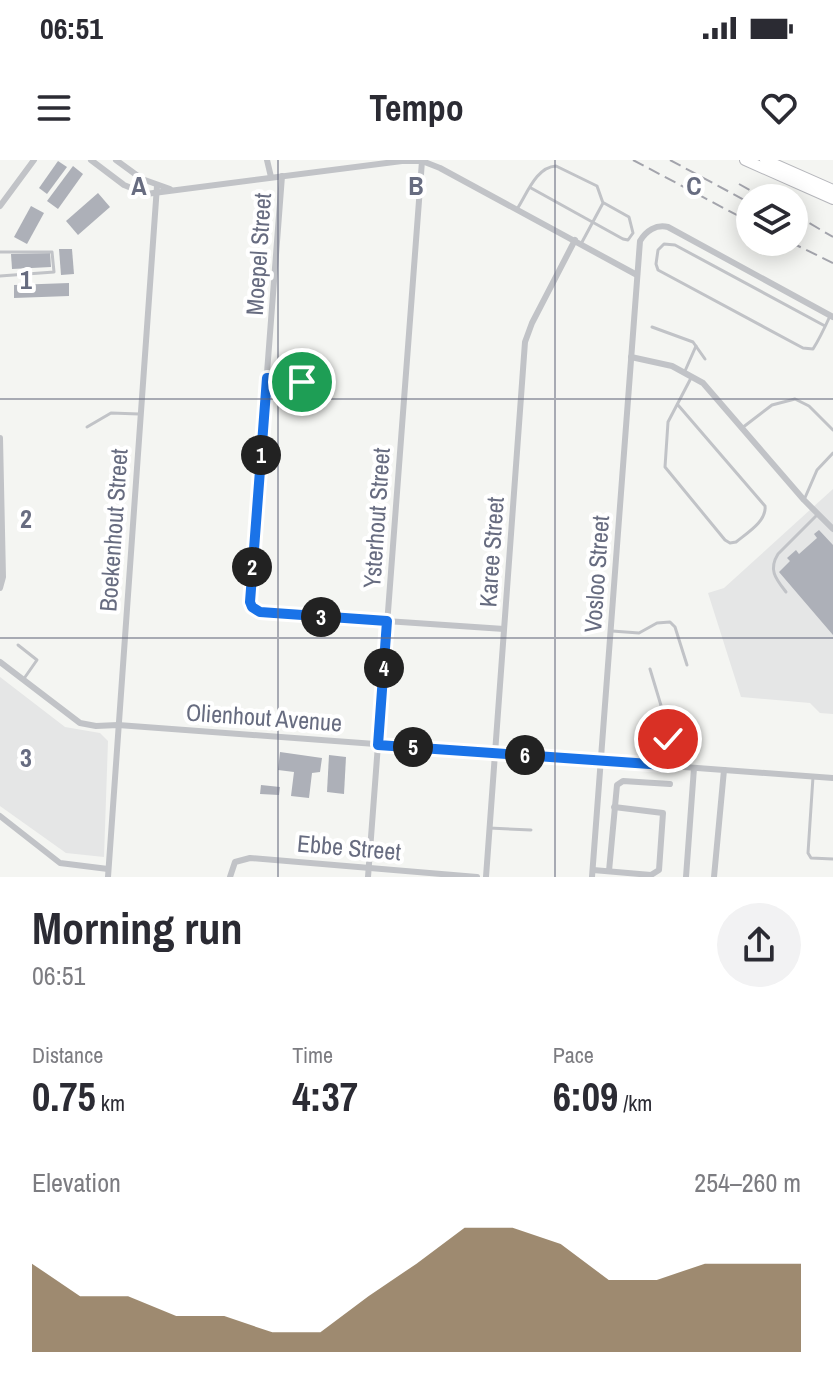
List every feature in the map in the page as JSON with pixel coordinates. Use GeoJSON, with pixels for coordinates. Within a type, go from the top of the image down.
{"type":"FeatureCollection","features":[{"type":"Feature","properties":{"kind":"main road"},"geometry":{"type":"LineString","coordinates":[[745,160],[833,199]]}},
{"type":"Feature","properties":{"kind":"main road"},"geometry":{"type":"LineString","coordinates":[[765,160],[833,190]]}},
{"type":"Feature","properties":{"kind":"street"},"geometry":{"type":"LineString","coordinates":[[0,206],[34,160]]}},
{"type":"Feature","properties":{"kind":"street"},"geometry":{"type":"LineString","coordinates":[[91,160],[131,189],[157,190],[282,176],[348,164],[422,161],[637,275]]}},
{"type":"Feature","properties":{"kind":"street"},"geometry":{"type":"LineString","coordinates":[[116,160],[157,190]]}},
{"type":"Feature","properties":{"kind":"street"},"geometry":{"type":"LineString","coordinates":[[267,160],[271,177]]}},
{"type":"Feature","properties":{"kind":"street","name":"Ysterhout Street"},"geometry":{"type":"LineString","coordinates":[[368,877],[422,161]]}},
{"type":"Feature","properties":{"kind":"street","name":"Moepel Street"},"geometry":{"type":"LineString","coordinates":[[282,176],[250,596],[252,607],[268,613],[504,629]]}},
{"type":"Feature","properties":{"kind":"street","name":"Boekenhout Street"},"geometry":{"type":"LineString","coordinates":[[108,873],[157,190]]}},
{"type":"Feature","properties":{"kind":"street","name":"Vosloo Street"},"geometry":{"type":"LineString","coordinates":[[592,874],[640,241],[651,229],[664,226],[832,316]]}},
{"type":"Feature","properties":{"kind":"street","name":"Karee Street"},"geometry":{"type":"LineString","coordinates":[[486,877],[525,342],[532,323],[578,242]]}},
{"type":"Feature","properties":{"kind":"street"},"geometry":{"type":"LineString","coordinates":[[631,357],[688,373],[706,386],[804,500],[833,529]]}},
{"type":"Feature","properties":{"kind":"street"},"geometry":{"type":"LineString","coordinates":[[0,438],[3,577],[0,588]]}},
{"type":"Feature","properties":{"kind":"street","name":"Olienhout Avenue"},"geometry":{"type":"LineString","coordinates":[[0,662],[80,723],[96,726],[118,725],[833,778]]}},
{"type":"Feature","properties":{"kind":"street"},"geometry":{"type":"LineString","coordinates":[[686,877],[694,768]]}},
{"type":"Feature","properties":{"kind":"street"},"geometry":{"type":"LineString","coordinates":[[714,877],[724,770]]}},
{"type":"Feature","properties":{"kind":"street"},"geometry":{"type":"LineString","coordinates":[[609,871],[616,786],[620,782],[670,784]]}},
{"type":"Feature","properties":{"kind":"street"},"geometry":{"type":"LineString","coordinates":[[592,874],[609,871],[657,873],[663,813],[614,807]]}},
{"type":"Feature","properties":{"kind":"street"},"geometry":{"type":"LineString","coordinates":[[0,816],[60,863],[108,873]]}},
{"type":"Feature","properties":{"kind":"street","name":"Ebbe Street"},"geometry":{"type":"LineString","coordinates":[[230,877],[235,862],[250,858],[477,877]]}},
{"type":"Feature","properties":{"kind":"lane"},"geometry":{"type":"LineString","coordinates":[[517,209],[544,169],[556,166],[597,186],[603,203],[578,242]]}},
{"type":"Feature","properties":{"kind":"lane"},"geometry":{"type":"LineString","coordinates":[[531,188],[623,239],[631,237],[633,227],[629,217],[603,203]]}},
{"type":"Feature","properties":{"kind":"lane"},"geometry":{"type":"LineString","coordinates":[[825,326],[675,245],[664,244],[658,250],[658,270],[803,348],[813,349],[832,316]]}},
{"type":"Feature","properties":{"kind":"lane"},"geometry":{"type":"LineString","coordinates":[[0,252],[52,252],[54,272],[0,276]]}},
{"type":"Feature","properties":{"kind":"lane"},"geometry":{"type":"LineString","coordinates":[[652,327],[693,342],[705,359]]}},
{"type":"Feature","properties":{"kind":"lane"},"geometry":{"type":"LineString","coordinates":[[678,405],[765,506],[763,518],[736,542],[725,540],[666,471],[664,463],[667,426],[678,405],[696,346]]}},
{"type":"Feature","properties":{"kind":"lane"},"geometry":{"type":"LineString","coordinates":[[267,378],[302,382]]}},
{"type":"Feature","properties":{"kind":"lane"},"geometry":{"type":"LineString","coordinates":[[742,428],[772,405],[795,399],[809,406],[833,430]]}},
{"type":"Feature","properties":{"kind":"lane"},"geometry":{"type":"LineString","coordinates":[[87,427],[111,413],[141,414]]}},
{"type":"Feature","properties":{"kind":"lane"},"geometry":{"type":"LineString","coordinates":[[804,500],[817,470],[833,453]]}},
{"type":"Feature","properties":{"kind":"lane"},"geometry":{"type":"LineString","coordinates":[[786,592],[773,573],[773,562],[818,514]]}},
{"type":"Feature","properties":{"kind":"lane"},"geometry":{"type":"LineString","coordinates":[[611,631],[639,633],[657,623],[670,622],[675,627],[687,665]]}},
{"type":"Feature","properties":{"kind":"lane"},"geometry":{"type":"LineString","coordinates":[[18,645],[37,660],[23,680]]}},
{"type":"Feature","properties":{"kind":"lane"},"geometry":{"type":"LineString","coordinates":[[650,669],[669,732],[664,765]]}},
{"type":"Feature","properties":{"kind":"lane"},"geometry":{"type":"LineString","coordinates":[[814,776],[808,856],[833,859]]}},
{"type":"Feature","properties":{"kind":"lane"},"geometry":{"type":"LineString","coordinates":[[489,828],[531,830]]}},
{"type":"Feature","properties":{"kind":"shaded area"},"geometry":{"type":"Polygon","coordinates":[[[833,489],[833,714],[820,713],[810,703],[741,697],[708,593],[724,588],[833,489]]]}},
{"type":"Feature","properties":{"kind":"shaded area"},"geometry":{"type":"Polygon","coordinates":[[[0,677],[65,727],[100,733],[108,741],[104,857],[66,853],[0,806],[0,677]]]}},
{"type":"Feature","properties":{"kind":"building"},"geometry":{"type":"Polygon","coordinates":[[[58,161],[67,167],[47,194],[39,188],[58,161]]]}},
{"type":"Feature","properties":{"kind":"building"},"geometry":{"type":"Polygon","coordinates":[[[73,166],[83,174],[58,209],[47,201],[73,166]]]}},
{"type":"Feature","properties":{"kind":"building"},"geometry":{"type":"Polygon","coordinates":[[[98,193],[110,207],[78,235],[66,221],[98,193]]]}},
{"type":"Feature","properties":{"kind":"building"},"geometry":{"type":"Polygon","coordinates":[[[31,206],[44,213],[27,244],[14,237],[31,206]]]}},
{"type":"Feature","properties":{"kind":"building"},"geometry":{"type":"Polygon","coordinates":[[[59,249],[72,249],[74,274],[61,275],[59,249]]]}},
{"type":"Feature","properties":{"kind":"building"},"geometry":{"type":"Polygon","coordinates":[[[50,253],[51,267],[12,269],[11,254],[50,253]]]}},
{"type":"Feature","properties":{"kind":"building"},"geometry":{"type":"Polygon","coordinates":[[[69,283],[69,296],[14,298],[14,285],[69,283]]]}},
{"type":"Feature","properties":{"kind":"building"},"geometry":{"type":"Polygon","coordinates":[[[819,530],[833,545],[833,635],[779,572],[790,561],[787,558],[796,550],[799,554],[817,538],[814,534],[819,530]]]}},
{"type":"Feature","properties":{"kind":"building"},"geometry":{"type":"Polygon","coordinates":[[[280,752],[322,758],[320,772],[312,773],[309,798],[291,796],[294,772],[278,770],[280,752]]]}},
{"type":"Feature","properties":{"kind":"building"},"geometry":{"type":"Polygon","coordinates":[[[329,755],[346,757],[344,794],[327,792],[329,755]]]}},
{"type":"Feature","properties":{"kind":"building"},"geometry":{"type":"Polygon","coordinates":[[[261,785],[280,787],[279,795],[260,794],[261,785]]]}},
{"type":"Feature","properties":{"kind":"railway"},"geometry":{"type":"LineString","coordinates":[[633,160],[736,215]]}},
{"type":"Feature","properties":{"kind":"railway"},"geometry":{"type":"LineString","coordinates":[[670,160],[736,195]]}},
{"type":"Feature","properties":{"kind":"railway"},"geometry":{"type":"LineString","coordinates":[[808,222],[833,237]]}},
{"type":"Feature","properties":{"kind":"railway"},"geometry":{"type":"LineString","coordinates":[[808,251],[833,263]]}},
{"type":"Feature","properties":{"kind":"route"},"geometry":{"type":"LineString","coordinates":[[302,382],[267,378],[250,602],[260,612],[387,621],[378,745],[664,765],[668,739]]}}]}
